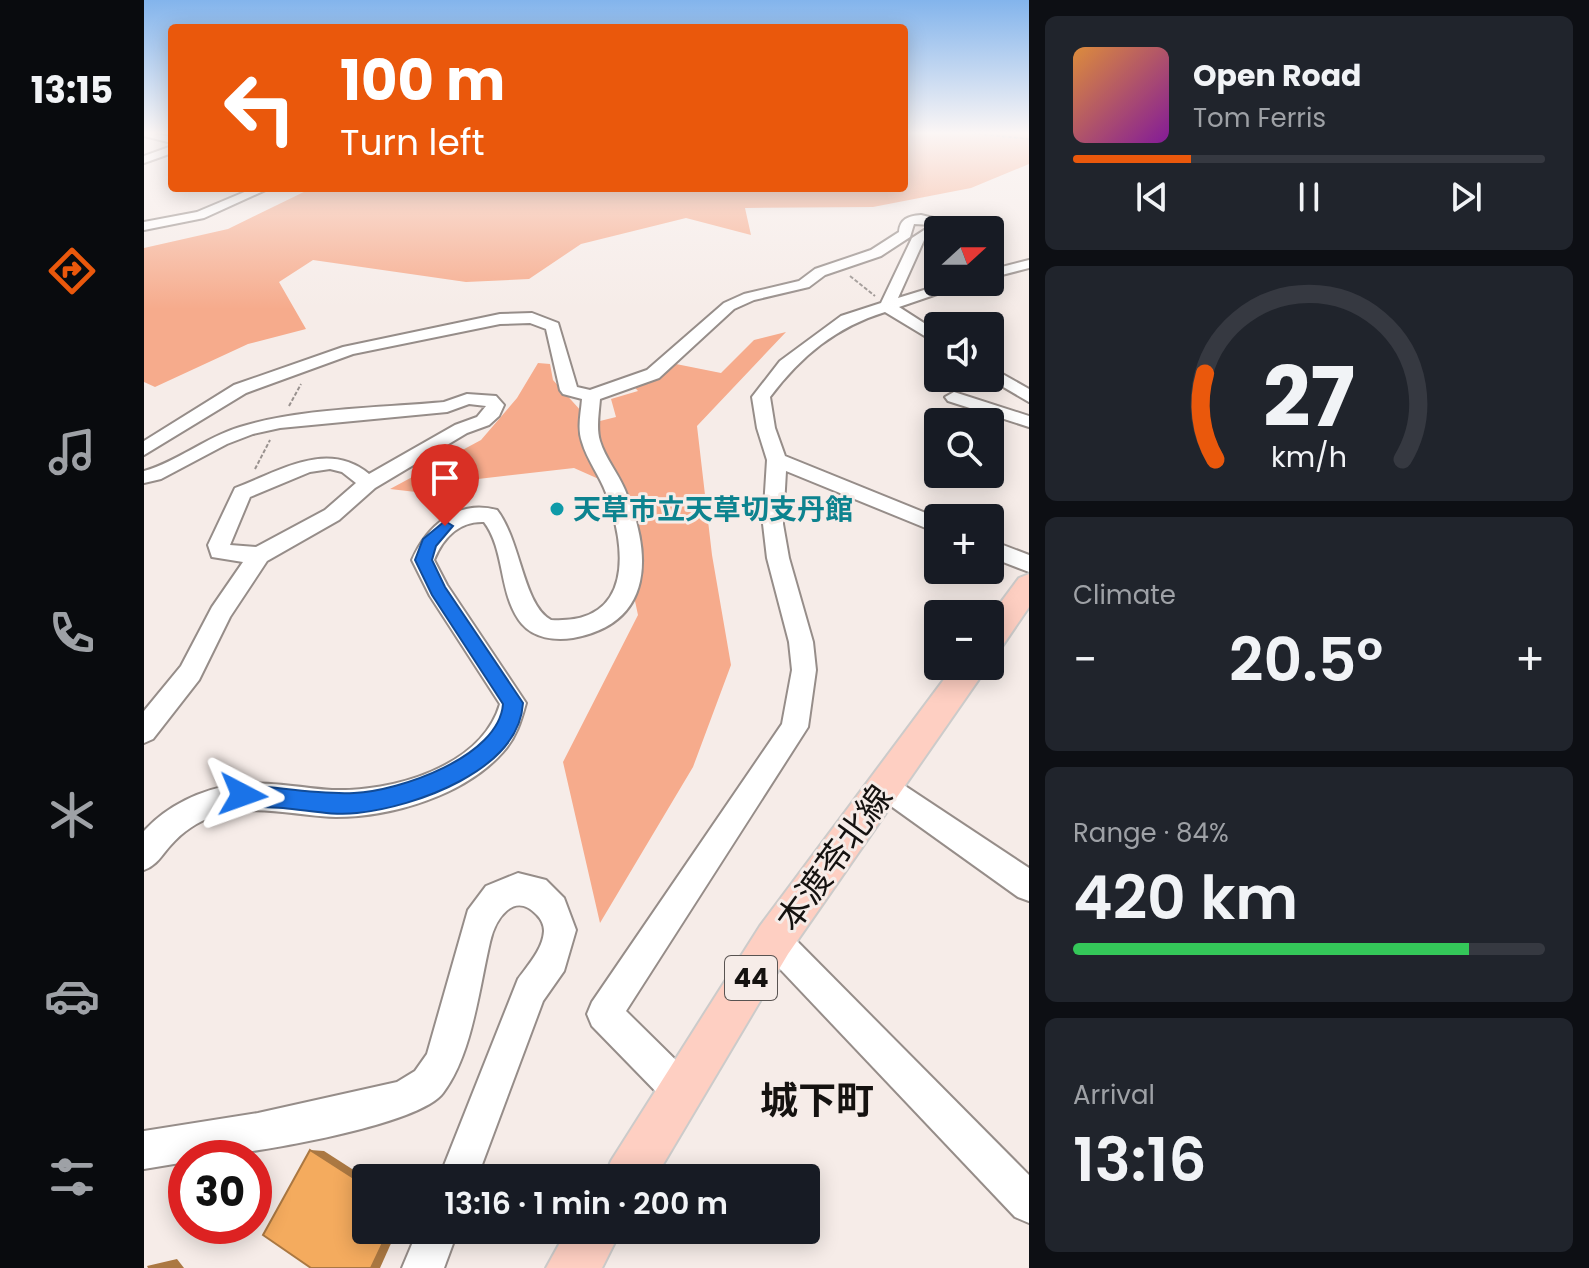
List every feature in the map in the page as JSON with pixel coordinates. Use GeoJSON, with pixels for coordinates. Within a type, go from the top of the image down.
{"type":"FeatureCollection","features":[{"type":"Feature","properties":{"kind":"main road"},"geometry":{"type":"LineString","coordinates":[[1004,620],[1029,585]]}},
{"type":"Feature","properties":{"kind":"main road","name":"本渡苓北線"},"geometry":{"type":"LineString","coordinates":[[637,1164],[774,940],[962,680]]}},
{"type":"Feature","properties":{"kind":"main road"},"geometry":{"type":"LineString","coordinates":[[572,1268],[587,1244]]}},
{"type":"Feature","properties":{"kind":"street"},"geometry":{"type":"LineString","coordinates":[[144,226],[200,215],[255,192]]}},
{"type":"Feature","properties":{"kind":"street"},"geometry":{"type":"LineString","coordinates":[[144,449],[240,389],[349,350],[500,319],[532,318],[553,326],[569,390],[591,396],[653,374],[729,306],[749,297],[804,284],[836,266],[886,248],[905,234],[906,224],[911,220],[928,219],[938,223],[938,228],[919,238],[887,306]]}},
{"type":"Feature","properties":{"kind":"street"},"geometry":{"type":"LineString","coordinates":[[1004,270],[1029,264]]}},
{"type":"Feature","properties":{"kind":"street"},"geometry":{"type":"LineString","coordinates":[[681,1091],[604,1014],[795,727],[804,670],[801,642],[778,558],[775,536],[777,460],[766,428],[761,397],[786,365],[846,319],[924,295]]}},
{"type":"Feature","properties":{"kind":"street"},"geometry":{"type":"LineString","coordinates":[[887,306],[924,330]]}},
{"type":"Feature","properties":{"kind":"street"},"geometry":{"type":"LineString","coordinates":[[1004,381],[1029,397]]}},
{"type":"Feature","properties":{"kind":"street"},"geometry":{"type":"LineString","coordinates":[[144,855],[161,832],[214,800],[243,795],[354,803],[385,798],[427,785],[478,759],[498,742],[512,717],[513,703],[438,590],[423,560],[429,543],[445,526],[464,515],[490,515],[498,522],[503,535],[526,611],[539,625],[559,629],[583,627],[610,614],[621,604],[628,592],[632,570],[632,543],[627,517],[590,441],[591,396]]}},
{"type":"Feature","properties":{"kind":"street"},"geometry":{"type":"LineString","coordinates":[[954,397],[1029,422]]}},
{"type":"Feature","properties":{"kind":"street"},"geometry":{"type":"LineString","coordinates":[[144,477],[154,475],[220,440],[278,427],[447,407],[474,398],[493,402],[495,409],[483,421],[461,429],[368,483],[332,515],[259,555],[220,613],[190,673],[144,731]]}},
{"type":"Feature","properties":{"kind":"street"},"geometry":{"type":"LineString","coordinates":[[777,460],[924,520]]}},
{"type":"Feature","properties":{"kind":"street"},"geometry":{"type":"LineString","coordinates":[[259,555],[220,552],[219,545],[242,493],[280,477],[337,463],[368,483]]}},
{"type":"Feature","properties":{"kind":"street"},"geometry":{"type":"LineString","coordinates":[[1004,554],[1029,564]]}},
{"type":"Feature","properties":{"kind":"street"},"geometry":{"type":"LineString","coordinates":[[887,787],[1029,886]]}},
{"type":"Feature","properties":{"kind":"street"},"geometry":{"type":"LineString","coordinates":[[144,1150],[258,1132],[404,1099],[428,1084],[443,1062],[479,921],[497,897],[518,888],[535,891],[553,909],[560,930],[552,959],[530,991],[463,1164]]}},
{"type":"Feature","properties":{"kind":"street"},"geometry":{"type":"LineString","coordinates":[[774,940],[1029,1203]]}},
{"type":"Feature","properties":{"kind":"street"},"geometry":{"type":"LineString","coordinates":[[423,1268],[432,1244]]}},
{"type":"Feature","properties":{"kind":"path"},"geometry":{"type":"LineString","coordinates":[[836,266],[887,306]]}},
{"type":"Feature","properties":{"kind":"path"},"geometry":{"type":"LineString","coordinates":[[242,493],[307,374]]}},
{"type":"Feature","properties":{"kind":"shaded area"},"geometry":{"type":"Polygon","coordinates":[[[955,191],[873,207],[745,208],[751,235],[686,218],[581,244],[529,279],[466,282],[313,260],[279,282],[306,329],[248,344],[155,387],[144,382],[144,248],[228,229],[304,192],[955,191]]]}},
{"type":"Feature","properties":{"kind":"shaded area"},"geometry":{"type":"Polygon","coordinates":[[[786,332],[697,426],[712,555],[731,665],[693,767],[600,923],[563,762],[638,615],[610,484],[574,468],[461,481],[442,495],[390,489],[481,440],[517,398],[538,363],[550,364],[553,380],[592,423],[616,417],[611,399],[638,391],[629,381],[676,364],[721,373],[754,340],[786,332]]]}},
{"type":"Feature","properties":{"kind":"building"},"geometry":{"type":"Polygon","coordinates":[[[310,1150],[352,1177],[352,1244],[382,1244],[371,1268],[311,1268],[272,1241],[272,1219],[310,1150]]]}},
{"type":"Feature","properties":{"kind":"place","name":"天草市立天草切支丹館"},"geometry":{"type":"Point","coordinates":[557,509]}},
{"type":"Feature","properties":{"kind":"district","name":"城下町"},"geometry":{"type":"Point","coordinates":[817,1100]}},
{"type":"Feature","properties":{"kind":"route"},"geometry":{"type":"LineString","coordinates":[[243,795],[354,803],[385,798],[415,791],[436,781],[478,759],[498,742],[512,717],[513,703],[438,590],[423,560],[429,543],[445,526]]}}]}
